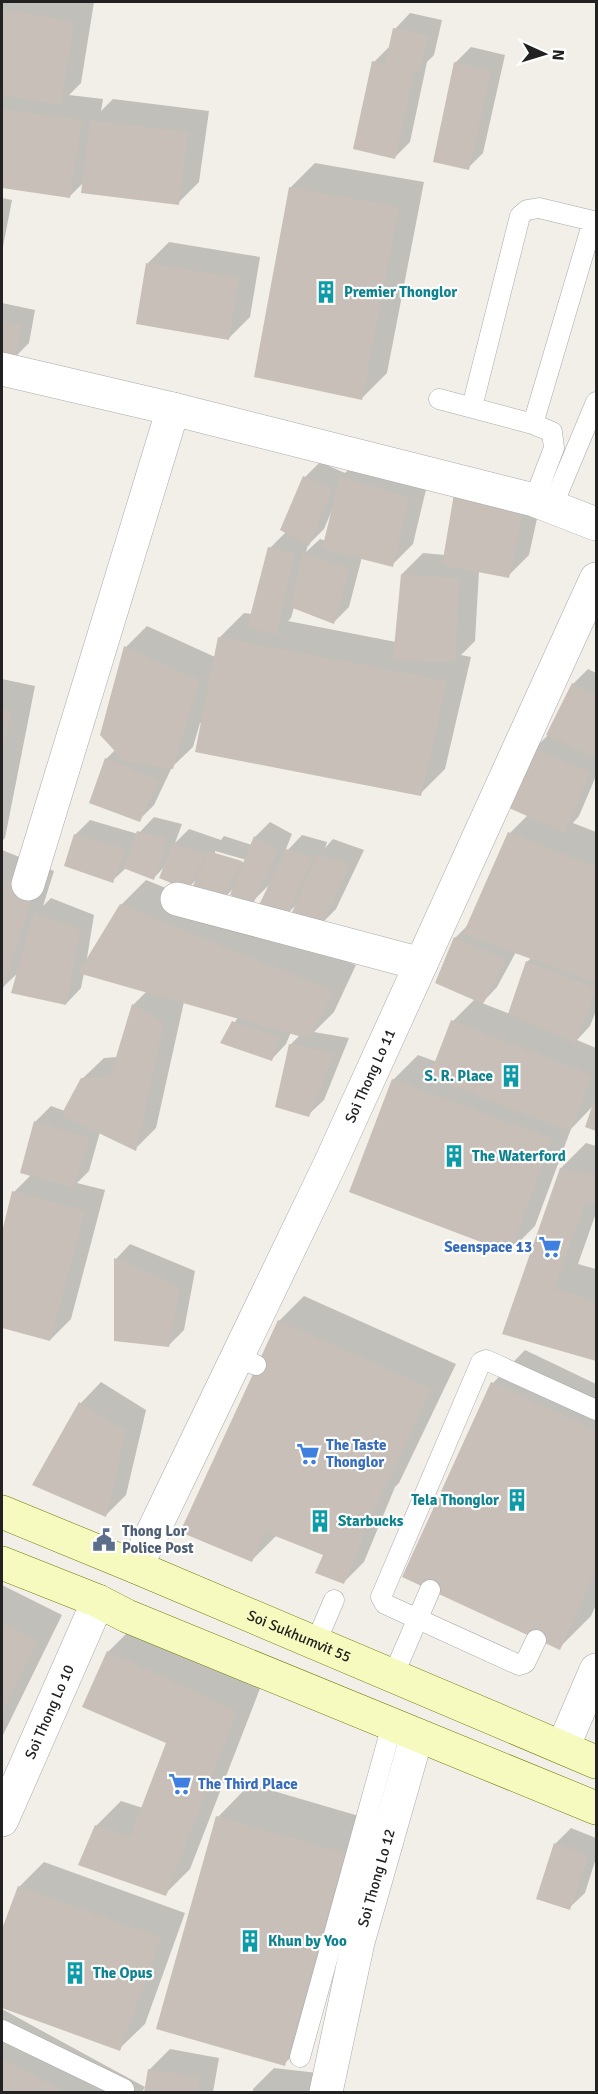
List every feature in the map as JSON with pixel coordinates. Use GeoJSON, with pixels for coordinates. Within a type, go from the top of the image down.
{"type":"FeatureCollection","features":[{"type":"Feature","properties":{"kind":"main road","name":"Soi Sukhumvit 55"},"geometry":{"type":"LineString","coordinates":[[2,1512],[597,1762]]}},
{"type":"Feature","properties":{"kind":"main road"},"geometry":{"type":"LineString","coordinates":[[2,1563],[597,1808]]}},
{"type":"Feature","properties":{"kind":"main road"},"geometry":{"type":"LineString","coordinates":[[98,1601],[136,1567]]}},
{"type":"Feature","properties":{"kind":"main road"},"geometry":{"type":"LineString","coordinates":[[552,1789],[563,1747]]}},
{"type":"Feature","properties":{"kind":"street"},"geometry":{"type":"LineString","coordinates":[[2,369],[173,409],[543,503],[597,524]]}},
{"type":"Feature","properties":{"kind":"street"},"geometry":{"type":"LineString","coordinates":[[28,884],[173,409]]}},
{"type":"Feature","properties":{"kind":"street","name":"Soi Thong Lo 11"},"geometry":{"type":"LineString","coordinates":[[136,1567],[246,1361],[330,1164],[597,579]]}},
{"type":"Feature","properties":{"kind":"street"},"geometry":{"type":"LineString","coordinates":[[177,899],[421,964]]}},
{"type":"Feature","properties":{"kind":"street","name":"Soi Thong Lo 10"},"geometry":{"type":"LineString","coordinates":[[2,1821],[98,1601]]}},
{"type":"Feature","properties":{"kind":"street"},"geometry":{"type":"LineString","coordinates":[[563,1747],[597,1670]]}},
{"type":"Feature","properties":{"kind":"street","name":"Soi Thong Lo 12"},"geometry":{"type":"LineString","coordinates":[[326,2092],[405,1730]]}},
{"type":"Feature","properties":{"kind":"lane"},"geometry":{"type":"LineString","coordinates":[[472,407],[520,216],[527,210],[539,208],[595,221],[532,424]]}},
{"type":"Feature","properties":{"kind":"lane"},"geometry":{"type":"LineString","coordinates":[[439,399],[532,424],[552,432],[554,448],[543,503]]}},
{"type":"Feature","properties":{"kind":"lane"},"geometry":{"type":"LineString","coordinates":[[543,503],[597,402]]}},
{"type":"Feature","properties":{"kind":"lane"},"geometry":{"type":"LineString","coordinates":[[536,1640],[525,1663],[519,1665],[385,1604],[381,1597],[481,1362],[486,1360],[597,1410]]}},
{"type":"Feature","properties":{"kind":"lane"},"geometry":{"type":"LineString","coordinates":[[393,1676],[430,1590]]}},
{"type":"Feature","properties":{"kind":"lane"},"geometry":{"type":"LineString","coordinates":[[316,1642],[334,1600]]}},
{"type":"Feature","properties":{"kind":"lane"},"geometry":{"type":"LineString","coordinates":[[300,2056],[405,1730]]}},
{"type":"Feature","properties":{"kind":"lane"},"geometry":{"type":"LineString","coordinates":[[2,2030],[124,2089]]}},
{"type":"Feature","properties":{"kind":"building"},"geometry":{"type":"Polygon","coordinates":[[[2,9],[74,22],[61,105],[2,95],[2,9]]]}},
{"type":"Feature","properties":{"kind":"building"},"geometry":{"type":"Polygon","coordinates":[[[393,28],[428,35],[420,71],[414,71],[395,159],[353,149],[372,61],[385,64],[393,28]]]}},
{"type":"Feature","properties":{"kind":"building"},"geometry":{"type":"Polygon","coordinates":[[[454,62],[491,70],[469,170],[433,162],[454,62]]]}},
{"type":"Feature","properties":{"kind":"building"},"geometry":{"type":"Polygon","coordinates":[[[2,109],[82,120],[70,198],[2,188],[2,109]]]}},
{"type":"Feature","properties":{"kind":"building"},"geometry":{"type":"Polygon","coordinates":[[[90,120],[188,132],[179,205],[81,193],[90,120]]]}},
{"type":"Feature","properties":{"kind":"building","name":"Premier Thonglor"},"geometry":{"type":"Polygon","coordinates":[[[289,187],[399,207],[362,400],[254,377],[289,187]]]}},
{"type":"Feature","properties":{"kind":"building"},"geometry":{"type":"Polygon","coordinates":[[[146,263],[239,278],[229,340],[136,324],[146,263]]]}},
{"type":"Feature","properties":{"kind":"building"},"geometry":{"type":"Polygon","coordinates":[[[2,321],[21,325],[15,359],[2,356],[2,321]]]}},
{"type":"Feature","properties":{"kind":"building"},"geometry":{"type":"Polygon","coordinates":[[[303,476],[332,489],[309,546],[280,530],[303,476]]]}},
{"type":"Feature","properties":{"kind":"building"},"geometry":{"type":"Polygon","coordinates":[[[340,476],[409,498],[393,567],[322,549],[340,476]]]}},
{"type":"Feature","properties":{"kind":"building"},"geometry":{"type":"Polygon","coordinates":[[[454,494],[524,508],[509,578],[442,565],[454,494]]]}},
{"type":"Feature","properties":{"kind":"building"},"geometry":{"type":"Polygon","coordinates":[[[268,547],[295,553],[276,635],[247,628],[268,547]]]}},
{"type":"Feature","properties":{"kind":"building"},"geometry":{"type":"Polygon","coordinates":[[[303,553],[349,568],[334,624],[290,607],[303,553]]]}},
{"type":"Feature","properties":{"kind":"building"},"geometry":{"type":"Polygon","coordinates":[[[401,574],[459,579],[455,663],[393,659],[401,574]]]}},
{"type":"Feature","properties":{"kind":"building"},"geometry":{"type":"Polygon","coordinates":[[[218,637],[447,681],[421,796],[195,752],[218,637]]]}},
{"type":"Feature","properties":{"kind":"building"},"geometry":{"type":"Polygon","coordinates":[[[124,646],[199,680],[173,769],[124,761],[100,735],[124,646]]]}},
{"type":"Feature","properties":{"kind":"building"},"geometry":{"type":"Polygon","coordinates":[[[572,683],[596,694],[596,758],[546,735],[572,683]]]}},
{"type":"Feature","properties":{"kind":"building"},"geometry":{"type":"Polygon","coordinates":[[[2,709],[11,711],[3,751],[2,751],[2,709]]]}},
{"type":"Feature","properties":{"kind":"building"},"geometry":{"type":"Polygon","coordinates":[[[532,748],[590,772],[565,833],[507,807],[532,748]]]}},
{"type":"Feature","properties":{"kind":"building"},"geometry":{"type":"Polygon","coordinates":[[[105,758],[159,780],[140,822],[89,803],[105,758]]]}},
{"type":"Feature","properties":{"kind":"building"},"geometry":{"type":"Polygon","coordinates":[[[137,831],[167,839],[154,880],[123,868],[137,831]]]}},
{"type":"Feature","properties":{"kind":"building"},"geometry":{"type":"Polygon","coordinates":[[[508,832],[596,867],[596,983],[463,934],[508,832]]]}},
{"type":"Feature","properties":{"kind":"building"},"geometry":{"type":"Polygon","coordinates":[[[74,834],[125,849],[113,883],[64,866],[74,834]]]}},
{"type":"Feature","properties":{"kind":"building"},"geometry":{"type":"Polygon","coordinates":[[[254,836],[278,850],[253,904],[230,895],[254,836]]]}},
{"type":"Feature","properties":{"kind":"building"},"geometry":{"type":"Polygon","coordinates":[[[173,844],[205,854],[188,890],[159,878],[173,844]]]}},
{"type":"Feature","properties":{"kind":"building"},"geometry":{"type":"Polygon","coordinates":[[[286,849],[313,857],[287,916],[259,905],[286,849]]]}},
{"type":"Feature","properties":{"kind":"building"},"geometry":{"type":"Polygon","coordinates":[[[208,851],[242,861],[224,900],[192,888],[208,851]]]}},
{"type":"Feature","properties":{"kind":"building"},"geometry":{"type":"Polygon","coordinates":[[[317,854],[350,865],[322,926],[291,915],[317,854]]]}},
{"type":"Feature","properties":{"kind":"building"},"geometry":{"type":"Polygon","coordinates":[[[2,879],[34,892],[2,992],[2,879]]]}},
{"type":"Feature","properties":{"kind":"building"},"geometry":{"type":"Polygon","coordinates":[[[120,904],[333,991],[309,1039],[78,973],[120,904]]]}},
{"type":"Feature","properties":{"kind":"building"},"geometry":{"type":"Polygon","coordinates":[[[34,912],[80,930],[66,1005],[11,993],[34,912]]]}},
{"type":"Feature","properties":{"kind":"building"},"geometry":{"type":"Polygon","coordinates":[[[454,937],[506,960],[483,1004],[435,983],[454,937]]]}},
{"type":"Feature","properties":{"kind":"building"},"geometry":{"type":"Polygon","coordinates":[[[526,961],[596,988],[576,1043],[508,1014],[526,961]]]}},
{"type":"Feature","properties":{"kind":"building"},"geometry":{"type":"Polygon","coordinates":[[[132,1004],[164,1022],[136,1151],[61,1115],[81,1078],[110,1077],[132,1004]]]}},
{"type":"Feature","properties":{"kind":"building","name":"S. R. Place"},"geometry":{"type":"Polygon","coordinates":[[[451,1020],[592,1075],[570,1131],[429,1077],[451,1020]]]}},
{"type":"Feature","properties":{"kind":"building"},"geometry":{"type":"Polygon","coordinates":[[[232,1021],[280,1038],[272,1061],[220,1043],[232,1021]]]}},
{"type":"Feature","properties":{"kind":"building"},"geometry":{"type":"Polygon","coordinates":[[[289,1044],[335,1053],[309,1117],[275,1107],[289,1044]]]}},
{"type":"Feature","properties":{"kind":"building","name":"The Waterford"},"geometry":{"type":"Polygon","coordinates":[[[392,1079],[552,1139],[510,1253],[349,1192],[392,1079]]]}},
{"type":"Feature","properties":{"kind":"building"},"geometry":{"type":"Polygon","coordinates":[[[596,1095],[596,1131],[585,1127],[596,1095]]]}},
{"type":"Feature","properties":{"kind":"building"},"geometry":{"type":"Polygon","coordinates":[[[34,1121],[89,1138],[74,1188],[20,1173],[34,1121]]]}},
{"type":"Feature","properties":{"kind":"building","name":"Seenspace 13"},"geometry":{"type":"Polygon","coordinates":[[[560,1168],[596,1176],[596,1205],[586,1201],[554,1289],[596,1301],[596,1361],[502,1334],[560,1168]]]}},
{"type":"Feature","properties":{"kind":"building"},"geometry":{"type":"Polygon","coordinates":[[[12,1191],[85,1211],[50,1341],[2,1328],[2,1232],[12,1191]]]}},
{"type":"Feature","properties":{"kind":"building"},"geometry":{"type":"Polygon","coordinates":[[[114,1258],[180,1286],[169,1347],[114,1341],[114,1258]]]}},
{"type":"Feature","properties":{"kind":"building","name":"The Taste Thonglor"},"geometry":{"type":"Polygon","coordinates":[[[278,1320],[432,1389],[374,1510],[344,1584],[315,1573],[323,1555],[265,1532],[252,1562],[180,1532],[278,1320]]]}},
{"type":"Feature","properties":{"kind":"building","name":"Tela Thonglor"},"geometry":{"type":"Polygon","coordinates":[[[491,1382],[596,1430],[596,1570],[560,1650],[402,1577],[491,1382]]]}},
{"type":"Feature","properties":{"kind":"building"},"geometry":{"type":"Polygon","coordinates":[[[79,1402],[126,1431],[106,1517],[32,1485],[79,1402]]]}},
{"type":"Feature","properties":{"kind":"building"},"geometry":{"type":"Polygon","coordinates":[[[2,1622],[38,1640],[2,1714],[2,1622]]]}},
{"type":"Feature","properties":{"kind":"building","name":"The Third Place"},"geometry":{"type":"Polygon","coordinates":[[[107,1651],[237,1711],[166,1896],[78,1865],[95,1825],[130,1837],[166,1743],[82,1707],[107,1651]]]}},
{"type":"Feature","properties":{"kind":"building","name":"Khun by Yoo"},"geometry":{"type":"Polygon","coordinates":[[[216,1816],[345,1853],[285,2066],[156,2029],[216,1816]]]}},
{"type":"Feature","properties":{"kind":"building"},"geometry":{"type":"Polygon","coordinates":[[[554,1843],[588,1856],[570,1910],[536,1899],[554,1843]]]}},
{"type":"Feature","properties":{"kind":"building","name":"The Opus"},"geometry":{"type":"Polygon","coordinates":[[[18,1886],[161,1938],[120,2051],[2,2008],[2,1929],[18,1886]]]}},
{"type":"Feature","properties":{"kind":"building"},"geometry":{"type":"Polygon","coordinates":[[[2,2058],[65,2092],[2,2092],[2,2058]]]}},
{"type":"Feature","properties":{"kind":"building"},"geometry":{"type":"Polygon","coordinates":[[[148,2069],[199,2078],[197,2092],[144,2092],[148,2069]]]}},
{"type":"Feature","properties":{"kind":"place","name":"Premier Thonglor"},"geometry":{"type":"Point","coordinates":[326,292]}},
{"type":"Feature","properties":{"kind":"place","name":"S. R. Place"},"geometry":{"type":"Point","coordinates":[511,1076]}},
{"type":"Feature","properties":{"kind":"place","name":"The Waterford"},"geometry":{"type":"Point","coordinates":[454,1156]}},
{"type":"Feature","properties":{"kind":"place","name":"Seenspace 13"},"geometry":{"type":"Point","coordinates":[550,1247]}},
{"type":"Feature","properties":{"kind":"place","name":"The Taste Thonglor"},"geometry":{"type":"Point","coordinates":[308,1454]}},
{"type":"Feature","properties":{"kind":"place","name":"Tela Thonglor"},"geometry":{"type":"Point","coordinates":[517,1500]}},
{"type":"Feature","properties":{"kind":"place","name":"Starbucks"},"geometry":{"type":"Point","coordinates":[320,1521]}},
{"type":"Feature","properties":{"kind":"place","name":"Thong Lor Police Post"},"geometry":{"type":"Point","coordinates":[104,1540]}},
{"type":"Feature","properties":{"kind":"place","name":"The Third Place"},"geometry":{"type":"Point","coordinates":[180,1784]}},
{"type":"Feature","properties":{"kind":"place","name":"Khun by Yoo"},"geometry":{"type":"Point","coordinates":[250,1941]}},
{"type":"Feature","properties":{"kind":"place","name":"The Opus"},"geometry":{"type":"Point","coordinates":[75,1973]}}]}
